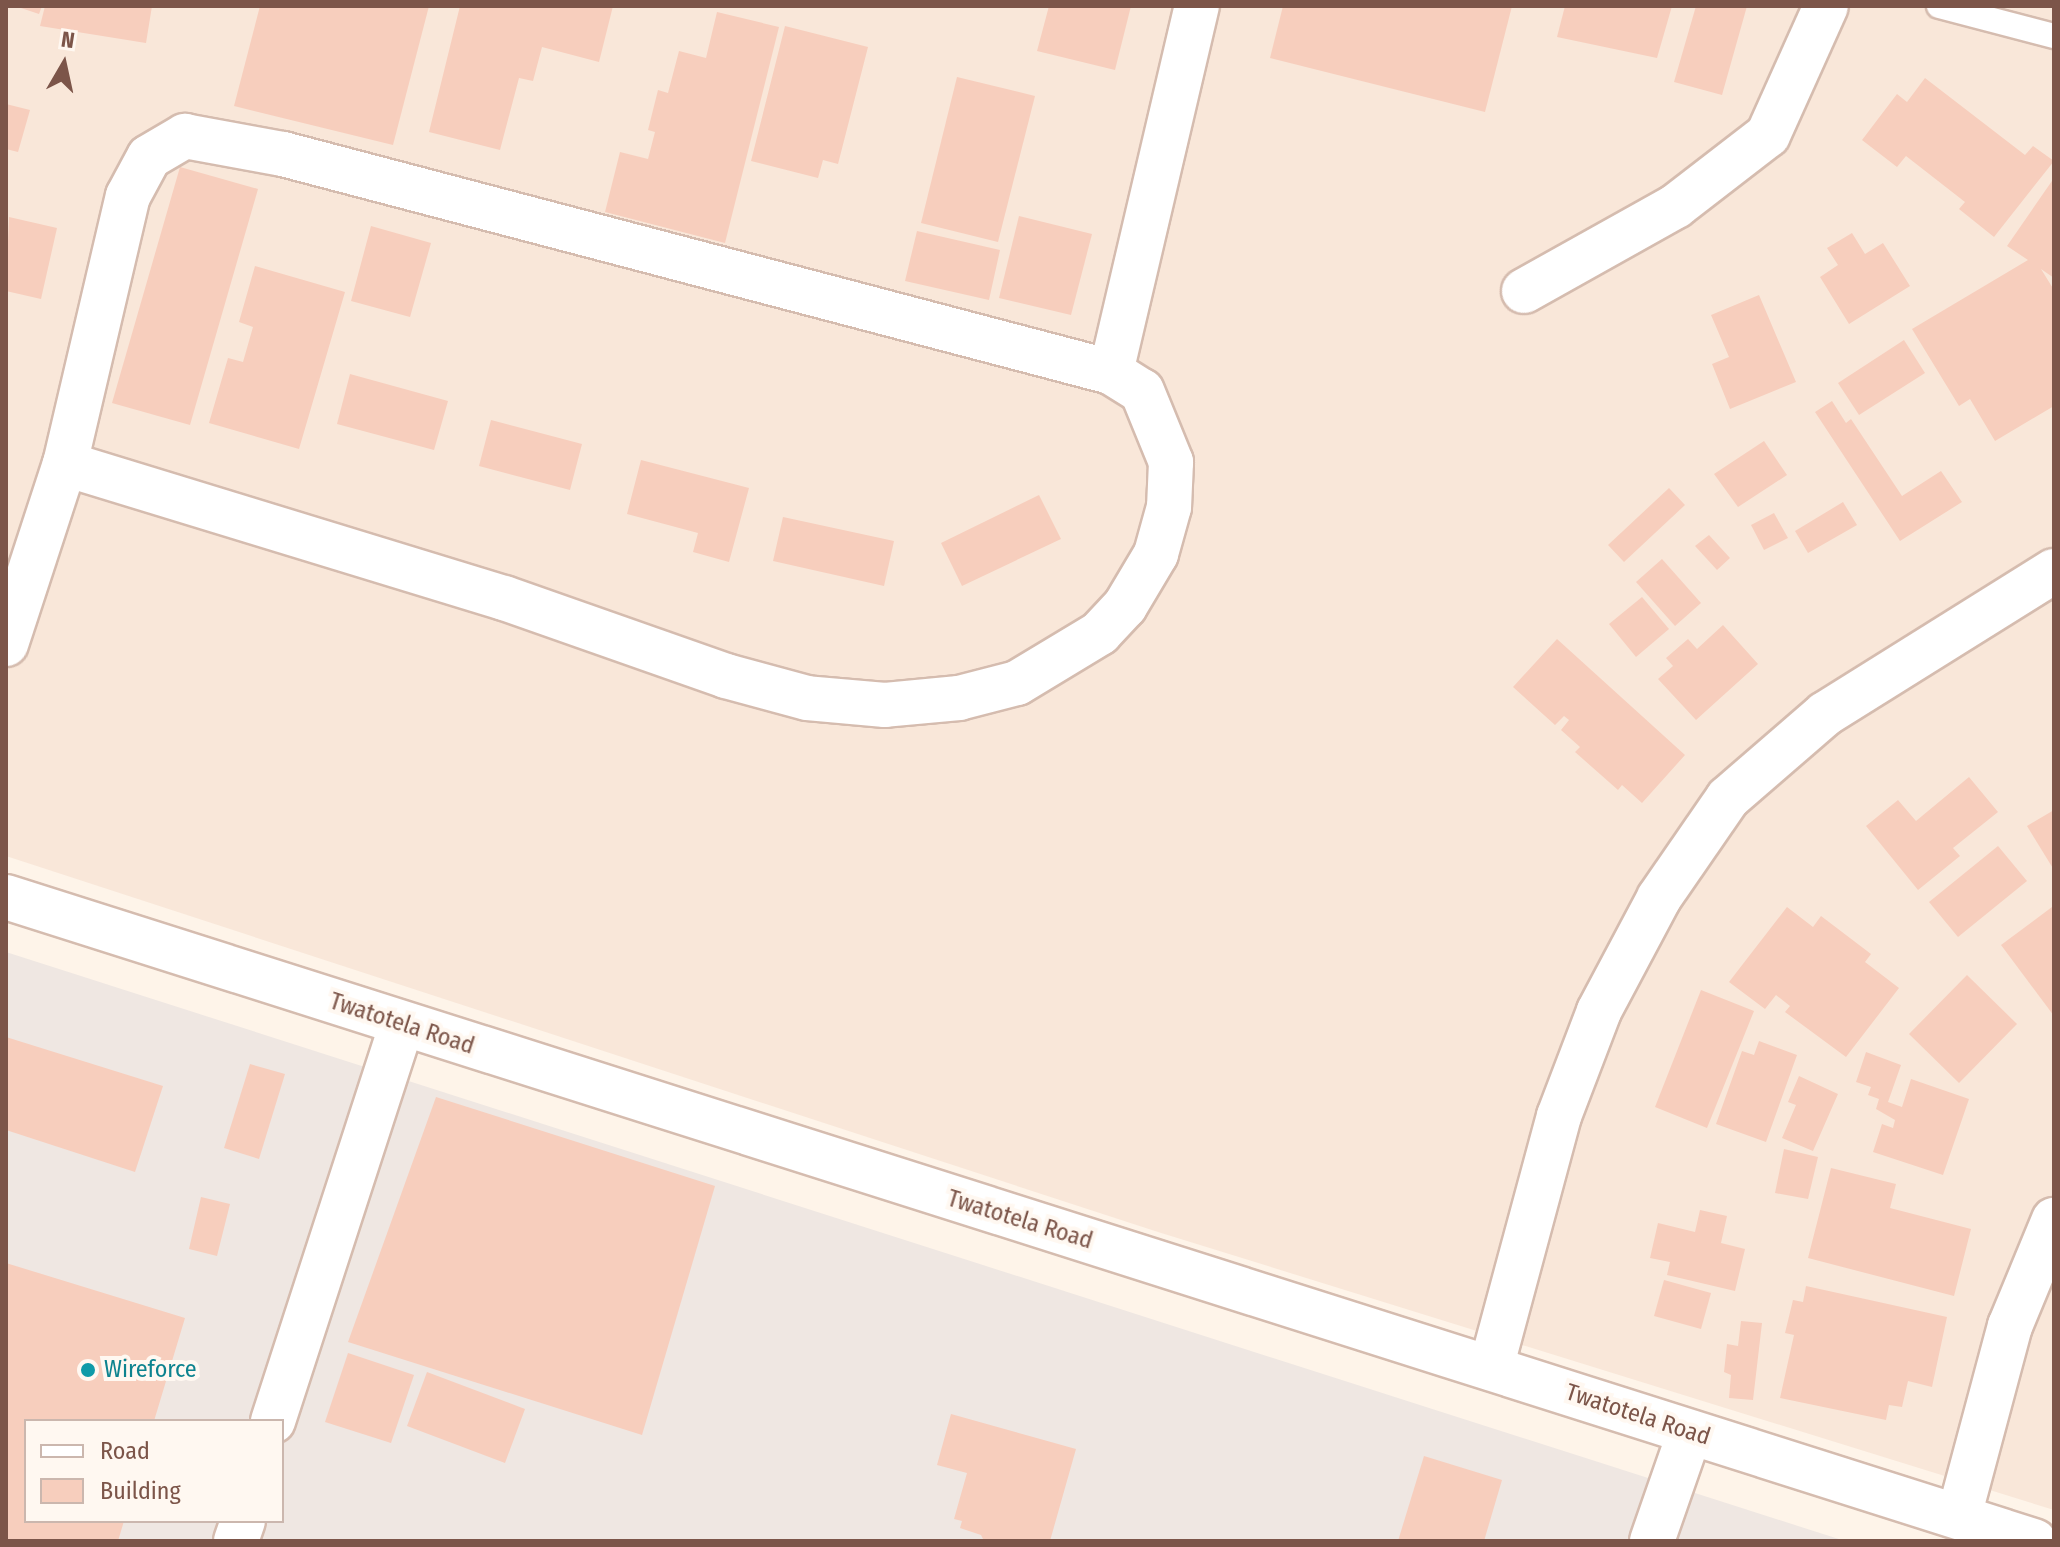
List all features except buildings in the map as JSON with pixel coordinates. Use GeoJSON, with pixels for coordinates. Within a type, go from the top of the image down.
{"type":"FeatureCollection","features":[{"type":"Feature","properties":{"kind":"street"},"geometry":{"type":"LineString","coordinates":[[1111,372],[1197,6]]}},
{"type":"Feature","properties":{"kind":"street"},"geometry":{"type":"LineString","coordinates":[[1524,291],[1676,206],[1768,135],[1826,6]]}},
{"type":"Feature","properties":{"kind":"street"},"geometry":{"type":"LineString","coordinates":[[6,644],[65,464],[128,196],[149,157],[185,136],[283,154],[1111,372],[1142,391],[1171,462],[1169,507],[1156,554],[1125,606],[1100,633],[1017,683],[959,698],[885,705],[807,698],[726,676],[504,598],[65,464]]}},
{"type":"Feature","properties":{"kind":"street"},"geometry":{"type":"LineString","coordinates":[[1491,1368],[1559,1116],[1599,1011],[1659,898],[1728,798],[1825,714],[2054,571]]}},
{"type":"Feature","properties":{"kind":"street","name":"Twatotela Road"},"geometry":{"type":"LineString","coordinates":[[6,897],[2034,1541]]}},
{"type":"Feature","properties":{"kind":"street"},"geometry":{"type":"LineString","coordinates":[[274,1419],[402,1024]]}},
{"type":"Feature","properties":{"kind":"street"},"geometry":{"type":"LineString","coordinates":[[1959,1516],[2010,1326],[2054,1220]]}},
{"type":"Feature","properties":{"kind":"street"},"geometry":{"type":"LineString","coordinates":[[1652,1541],[1690,1432]]}},
{"type":"Feature","properties":{"kind":"lane"},"geometry":{"type":"LineString","coordinates":[[1939,6],[2054,36]]}},
{"type":"Feature","properties":{"kind":"shaded area"},"geometry":{"type":"Polygon","coordinates":[[[6,6],[2054,6],[2054,1510],[1158,1232],[6,856],[6,6]]]}},
{"type":"Feature","properties":{"kind":"shaded area"},"geometry":{"type":"Polygon","coordinates":[[[6,952],[1845,1541],[6,1541],[6,952]]]}},
{"type":"Feature","properties":{"kind":"place","name":"Wireforce"},"geometry":{"type":"Point","coordinates":[88,1370]}}]}
